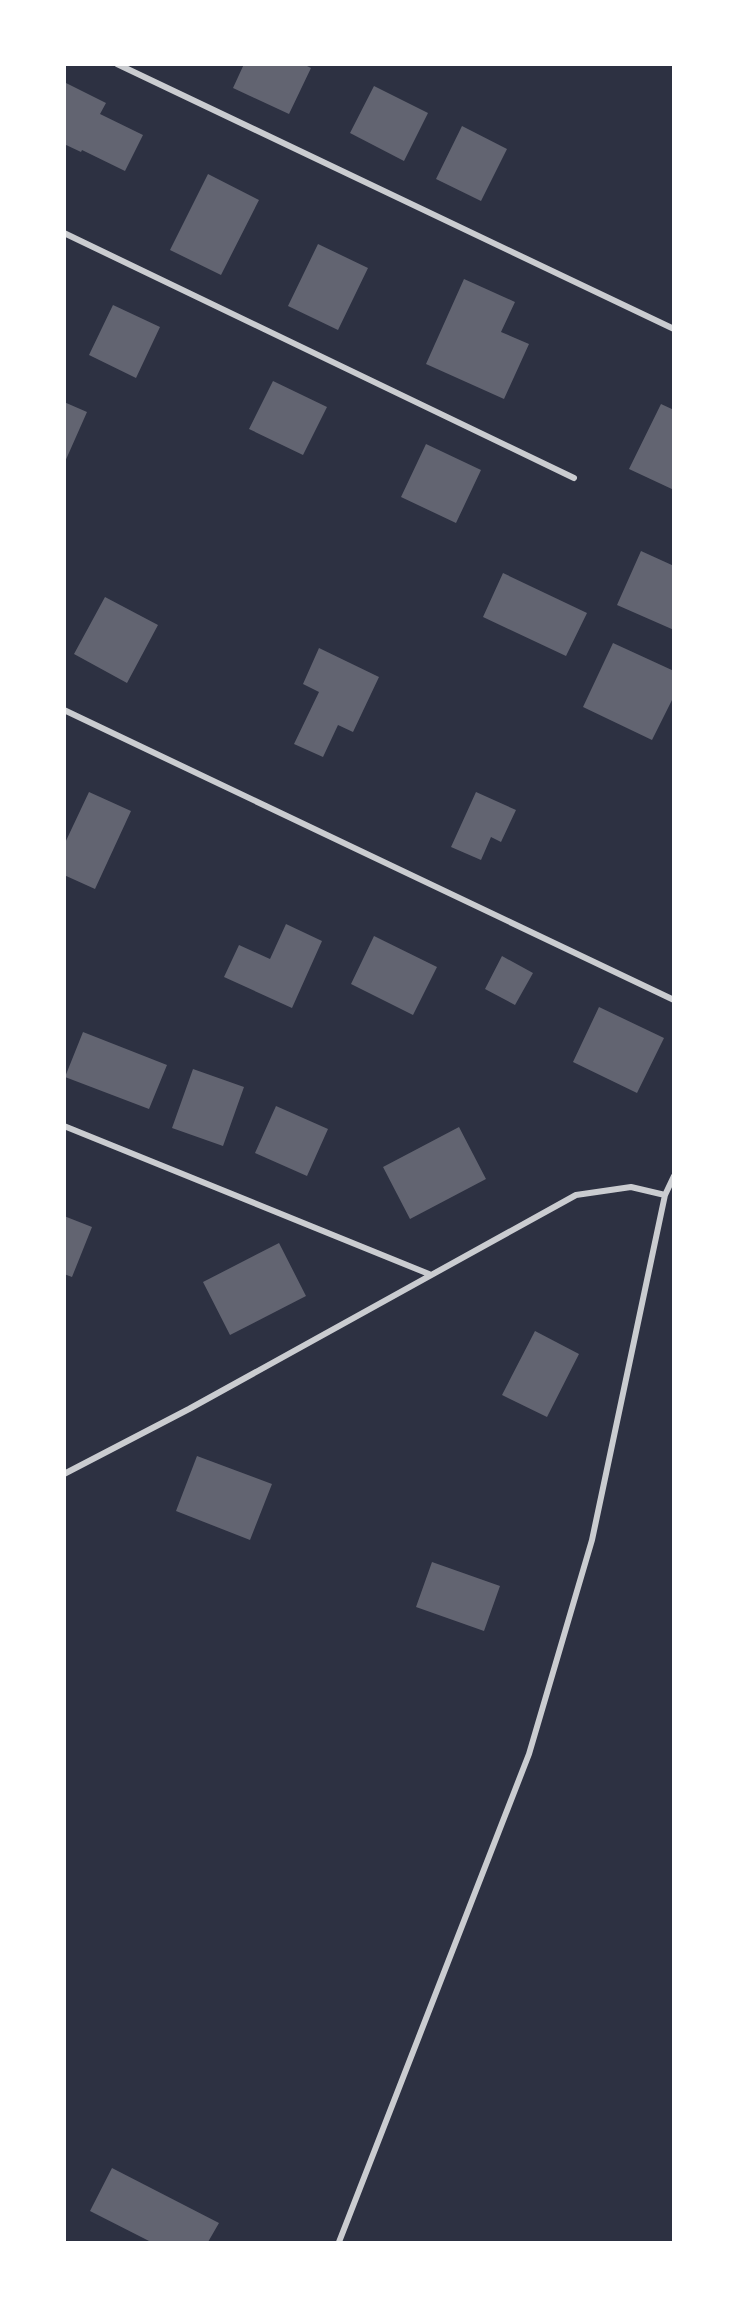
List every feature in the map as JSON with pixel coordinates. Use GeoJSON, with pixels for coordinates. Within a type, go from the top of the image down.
{"type":"FeatureCollection","features":[{"type":"Feature","properties":{"kind":"street"},"geometry":{"type":"LineString","coordinates":[[117,64],[674,328]]}},
{"type":"Feature","properties":{"kind":"street"},"geometry":{"type":"LineString","coordinates":[[64,233],[574,478]]}},
{"type":"Feature","properties":{"kind":"street"},"geometry":{"type":"LineString","coordinates":[[64,710],[674,1000]]}},
{"type":"Feature","properties":{"kind":"street"},"geometry":{"type":"LineString","coordinates":[[64,1126],[429,1274]]}},
{"type":"Feature","properties":{"kind":"street"},"geometry":{"type":"LineString","coordinates":[[339,2242],[529,1754],[592,1540],[665,1196],[674,1176]]}},
{"type":"Feature","properties":{"kind":"street"},"geometry":{"type":"LineString","coordinates":[[64,1474],[189,1409],[429,1274],[576,1195],[631,1187],[665,1196]]}},
{"type":"Feature","properties":{"kind":"building"},"geometry":{"type":"Polygon","coordinates":[[[244,64],[303,64],[311,68],[289,114],[233,88],[244,64]]]}},
{"type":"Feature","properties":{"kind":"building"},"geometry":{"type":"Polygon","coordinates":[[[66,83],[106,103],[100,114],[143,135],[125,171],[64,144],[64,86],[66,83]]]}},
{"type":"Feature","properties":{"kind":"building"},"geometry":{"type":"Polygon","coordinates":[[[374,86],[428,113],[404,161],[350,133],[374,86]]]}},
{"type":"Feature","properties":{"kind":"building"},"geometry":{"type":"Polygon","coordinates":[[[462,126],[507,149],[481,201],[436,179],[462,126]]]}},
{"type":"Feature","properties":{"kind":"building"},"geometry":{"type":"Polygon","coordinates":[[[208,174],[259,200],[221,275],[170,250],[208,174]]]}},
{"type":"Feature","properties":{"kind":"building"},"geometry":{"type":"Polygon","coordinates":[[[318,244],[368,268],[338,330],[288,306],[318,244]]]}},
{"type":"Feature","properties":{"kind":"building"},"geometry":{"type":"Polygon","coordinates":[[[464,279],[515,302],[501,332],[529,344],[504,399],[426,364],[464,279]]]}},
{"type":"Feature","properties":{"kind":"building"},"geometry":{"type":"Polygon","coordinates":[[[113,305],[160,327],[136,378],[89,355],[113,305]]]}},
{"type":"Feature","properties":{"kind":"building"},"geometry":{"type":"Polygon","coordinates":[[[273,381],[327,407],[303,455],[249,429],[273,381]]]}},
{"type":"Feature","properties":{"kind":"building"},"geometry":{"type":"Polygon","coordinates":[[[64,402],[87,412],[64,464],[64,402]]]}},
{"type":"Feature","properties":{"kind":"building"},"geometry":{"type":"Polygon","coordinates":[[[661,404],[674,410],[674,490],[629,469],[661,404]]]}},
{"type":"Feature","properties":{"kind":"building"},"geometry":{"type":"Polygon","coordinates":[[[426,444],[481,470],[456,523],[401,497],[426,444]]]}},
{"type":"Feature","properties":{"kind":"building"},"geometry":{"type":"Polygon","coordinates":[[[641,551],[674,566],[674,630],[617,605],[641,551]]]}},
{"type":"Feature","properties":{"kind":"building"},"geometry":{"type":"Polygon","coordinates":[[[503,573],[587,613],[566,656],[483,617],[503,573]]]}},
{"type":"Feature","properties":{"kind":"building"},"geometry":{"type":"Polygon","coordinates":[[[105,597],[158,625],[127,683],[74,654],[105,597]]]}},
{"type":"Feature","properties":{"kind":"building"},"geometry":{"type":"Polygon","coordinates":[[[613,643],[674,671],[674,696],[652,740],[583,707],[613,643]]]}},
{"type":"Feature","properties":{"kind":"building"},"geometry":{"type":"Polygon","coordinates":[[[319,648],[379,677],[353,732],[338,725],[323,757],[294,744],[319,692],[303,684],[319,648]]]}},
{"type":"Feature","properties":{"kind":"building"},"geometry":{"type":"Polygon","coordinates":[[[89,792],[131,811],[95,889],[64,875],[64,845],[89,792]]]}},
{"type":"Feature","properties":{"kind":"building"},"geometry":{"type":"Polygon","coordinates":[[[476,792],[516,810],[501,842],[491,837],[481,860],[451,847],[476,792]]]}},
{"type":"Feature","properties":{"kind":"building"},"geometry":{"type":"Polygon","coordinates":[[[286,924],[322,941],[292,1008],[224,977],[239,945],[270,959],[286,924]]]}},
{"type":"Feature","properties":{"kind":"building"},"geometry":{"type":"Polygon","coordinates":[[[374,936],[437,967],[413,1015],[351,984],[374,936]]]}},
{"type":"Feature","properties":{"kind":"building"},"geometry":{"type":"Polygon","coordinates":[[[502,956],[533,973],[515,1005],[485,989],[502,956]]]}},
{"type":"Feature","properties":{"kind":"building"},"geometry":{"type":"Polygon","coordinates":[[[599,1007],[664,1038],[637,1093],[573,1062],[599,1007]]]}},
{"type":"Feature","properties":{"kind":"building"},"geometry":{"type":"Polygon","coordinates":[[[83,1032],[167,1065],[149,1109],[65,1077],[83,1032]]]}},
{"type":"Feature","properties":{"kind":"building"},"geometry":{"type":"Polygon","coordinates":[[[193,1069],[244,1087],[223,1146],[172,1128],[193,1069]]]}},
{"type":"Feature","properties":{"kind":"building"},"geometry":{"type":"Polygon","coordinates":[[[276,1106],[328,1129],[307,1176],[255,1153],[276,1106]]]}},
{"type":"Feature","properties":{"kind":"building"},"geometry":{"type":"Polygon","coordinates":[[[459,1127],[486,1179],[410,1219],[383,1167],[459,1127]]]}},
{"type":"Feature","properties":{"kind":"building"},"geometry":{"type":"Polygon","coordinates":[[[64,1216],[92,1227],[72,1277],[64,1274],[64,1216]]]}},
{"type":"Feature","properties":{"kind":"building"},"geometry":{"type":"Polygon","coordinates":[[[279,1243],[306,1296],[230,1335],[203,1282],[279,1243]]]}},
{"type":"Feature","properties":{"kind":"building"},"geometry":{"type":"Polygon","coordinates":[[[535,1331],[579,1354],[547,1417],[502,1395],[535,1331]]]}},
{"type":"Feature","properties":{"kind":"building"},"geometry":{"type":"Polygon","coordinates":[[[197,1456],[272,1484],[250,1540],[176,1511],[197,1456]]]}},
{"type":"Feature","properties":{"kind":"building"},"geometry":{"type":"Polygon","coordinates":[[[432,1562],[500,1586],[484,1631],[416,1607],[432,1562]]]}},
{"type":"Feature","properties":{"kind":"building"},"geometry":{"type":"Polygon","coordinates":[[[112,2168],[219,2223],[208,2242],[151,2242],[90,2211],[112,2168]]]}}]}
